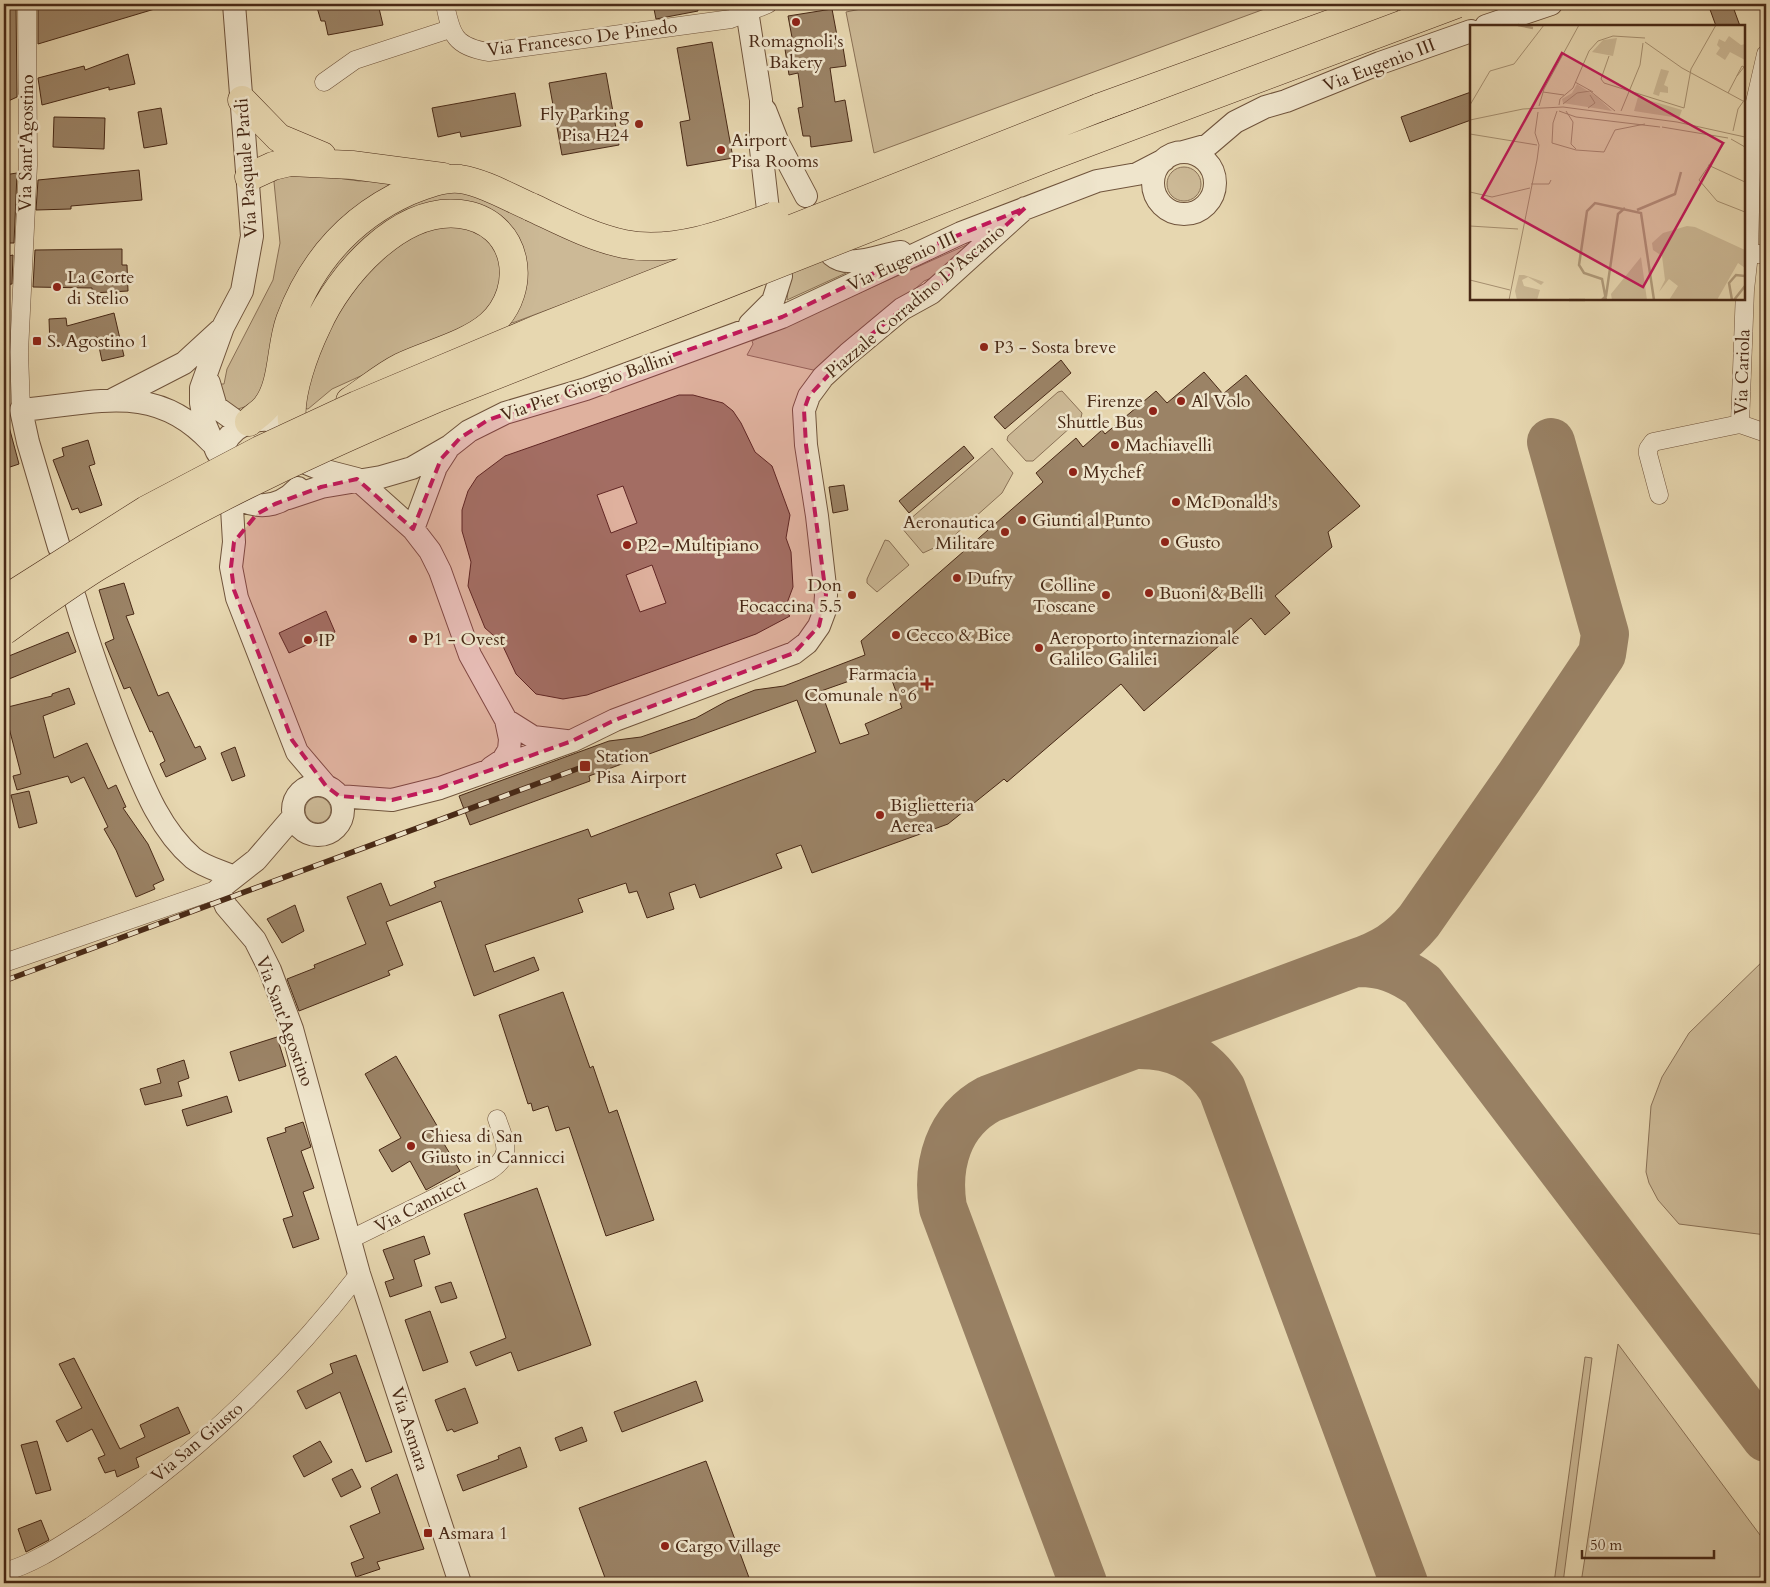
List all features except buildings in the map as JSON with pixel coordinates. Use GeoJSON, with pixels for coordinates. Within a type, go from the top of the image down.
{"type":"FeatureCollection","features":[{"type":"Feature","properties":{"kind":"highway"},"geometry":{"type":"LineString","coordinates":[[295,425],[391,390],[538,329],[1098,108],[1385,4]]}},
{"type":"Feature","properties":{"kind":"highway"},"geometry":{"type":"LineString","coordinates":[[4,631],[98,567],[219,498],[341,440],[440,396],[1049,157],[1457,4]]}},
{"type":"Feature","properties":{"kind":"highway"},"geometry":{"type":"LineString","coordinates":[[242,100],[279,138],[292,145],[352,165]]}},
{"type":"Feature","properties":{"kind":"highway"},"geometry":{"type":"LineString","coordinates":[[249,177],[273,166],[290,162],[352,165],[459,179],[496,191],[587,232],[626,244],[676,244],[728,233],[914,161],[1098,108]]}},
{"type":"Feature","properties":{"kind":"highway"},"geometry":{"type":"LineString","coordinates":[[245,424],[266,407],[274,392],[285,334],[300,295],[317,264],[341,236],[363,217],[386,202],[432,183],[459,179]]}},
{"type":"Feature","properties":{"kind":"highway"},"geometry":{"type":"LineString","coordinates":[[4,600],[146,510],[211,475],[295,425],[399,368],[474,336],[490,325],[509,300],[516,272],[510,251],[494,229],[480,220],[460,214],[426,218],[411,223],[366,256],[328,302],[316,326],[301,369],[295,425]]}},
{"type":"Feature","properties":{"kind":"street","name":"Via Sant'Agostino"},"geometry":{"type":"LineString","coordinates":[[27,4],[28,165],[19,352],[21,410],[28,442],[59,547]]}},
{"type":"Feature","properties":{"kind":"street","name":"Via Pasquale Pardi"},"geometry":{"type":"LineString","coordinates":[[217,450],[206,424],[201,403],[203,380],[208,374],[223,327],[242,291],[250,252],[252,228],[234,4]]}},
{"type":"Feature","properties":{"kind":"street"},"geometry":{"type":"LineString","coordinates":[[324,82],[356,60],[450,29],[445,4]]}},
{"type":"Feature","properties":{"kind":"street","name":"Via Francesco De Pinedo"},"geometry":{"type":"LineString","coordinates":[[450,29],[456,39],[462,44],[489,52],[720,20],[747,8],[768,4]]}},
{"type":"Feature","properties":{"kind":"street"},"geometry":{"type":"LineString","coordinates":[[1489,25],[1551,4]]}},
{"type":"Feature","properties":{"kind":"street"},"geometry":{"type":"LineString","coordinates":[[747,8],[761,100],[761,149],[768,210]]}},
{"type":"Feature","properties":{"kind":"street","name":"Via Eugenio III"},"geometry":{"type":"LineString","coordinates":[[734,335],[817,301],[922,250],[1025,208],[1097,180],[1138,174],[1174,156],[1208,145],[1229,126],[1251,113],[1380,63],[1470,31]]}},
{"type":"Feature","properties":{"kind":"street","name":"Via Cariola"},"geometry":{"type":"LineString","coordinates":[[1745,290],[1758,254],[1752,128],[1755,102],[1766,54]]}},
{"type":"Feature","properties":{"kind":"street"},"geometry":{"type":"LineString","coordinates":[[761,100],[778,143],[806,196]]}},
{"type":"Feature","properties":{"kind":"street","name":"Via Eugenio III"},"geometry":{"type":"LineString","coordinates":[[1214,175],[1234,135],[1286,101]]}},
{"type":"Feature","properties":{"kind":"street"},"geometry":{"type":"LineString","coordinates":[[1194,154],[1207,161],[1214,175],[1214,194],[1206,206],[1191,214],[1178,214],[1166,209],[1158,199],[1154,189],[1154,178],[1157,168],[1174,156],[1194,154]]}},
{"type":"Feature","properties":{"kind":"street","name":"Via Eugenio III"},"geometry":{"type":"LineString","coordinates":[[1075,188],[1119,187],[1138,191],[1158,199]]}},
{"type":"Feature","properties":{"kind":"street","name":"Piazzale Corradino D'Ascanio"},"geometry":{"type":"LineString","coordinates":[[794,653],[807,643],[819,626],[825,610],[826,595],[804,419],[808,396],[823,377],[848,354],[902,309],[931,293],[1025,208]]}},
{"type":"Feature","properties":{"kind":"street"},"geometry":{"type":"LineString","coordinates":[[832,255],[837,260],[848,262],[885,254],[922,250]]}},
{"type":"Feature","properties":{"kind":"street"},"geometry":{"type":"LineString","coordinates":[[734,335],[763,313],[773,301],[781,276]]}},
{"type":"Feature","properties":{"kind":"street","name":"Via Cariola"},"geometry":{"type":"LineString","coordinates":[[1745,300],[1740,424],[1766,433]]}},
{"type":"Feature","properties":{"kind":"street","name":"Via Pasquale Pardi"},"geometry":{"type":"LineString","coordinates":[[110,400],[184,363],[223,327]]}},
{"type":"Feature","properties":{"kind":"street","name":"Via Pier Giorgio Ballini"},"geometry":{"type":"LineString","coordinates":[[281,501],[321,487],[381,477],[404,471],[421,464],[470,431],[505,414],[586,388],[734,335]]}},
{"type":"Feature","properties":{"kind":"street"},"geometry":{"type":"LineString","coordinates":[[208,374],[216,407],[245,424]]}},
{"type":"Feature","properties":{"kind":"street","name":"Via Pasquale Pardi"},"geometry":{"type":"LineString","coordinates":[[21,410],[110,400],[140,402],[166,408],[200,431],[217,450]]}},
{"type":"Feature","properties":{"kind":"street"},"geometry":{"type":"LineString","coordinates":[[217,450],[230,435],[245,424],[270,420],[295,425]]}},
{"type":"Feature","properties":{"kind":"street"},"geometry":{"type":"LineString","coordinates":[[1660,495],[1648,454],[1648,449],[1653,442],[1740,424]]}},
{"type":"Feature","properties":{"kind":"street","name":"Via Pier Giorgio Ballini"},"geometry":{"type":"LineString","coordinates":[[413,529],[436,467],[450,446]]}},
{"type":"Feature","properties":{"kind":"street","name":"Via Pier Giorgio Ballini"},"geometry":{"type":"LineString","coordinates":[[281,501],[302,482],[306,466],[357,480],[413,529],[430,551],[440,571],[470,655],[506,720],[510,739],[508,754],[484,773]]}},
{"type":"Feature","properties":{"kind":"street"},"geometry":{"type":"LineString","coordinates":[[281,501],[262,506],[238,505],[231,567],[234,590],[297,752],[299,794]]}},
{"type":"Feature","properties":{"kind":"street"},"geometry":{"type":"LineString","coordinates":[[234,542],[257,514],[281,501]]}},
{"type":"Feature","properties":{"kind":"street"},"geometry":{"type":"LineString","coordinates":[[74,598],[96,669],[146,792],[162,821],[187,853],[226,883]]}},
{"type":"Feature","properties":{"kind":"street","name":"Via Pier Giorgio Ballini"},"geometry":{"type":"LineString","coordinates":[[484,773],[572,741],[615,720],[794,653]]}},
{"type":"Feature","properties":{"kind":"street","name":"Via Pier Giorgio Ballini"},"geometry":{"type":"LineString","coordinates":[[506,720],[533,737],[555,741],[572,741]]}},
{"type":"Feature","properties":{"kind":"street"},"geometry":{"type":"LineString","coordinates":[[297,752],[332,792],[343,811],[339,824]]}},
{"type":"Feature","properties":{"kind":"street"},"geometry":{"type":"LineString","coordinates":[[4,963],[226,883],[256,860],[286,845],[330,833],[339,824],[392,800],[415,796],[484,773]]}},
{"type":"Feature","properties":{"kind":"street"},"geometry":{"type":"LineString","coordinates":[[256,860],[293,816],[294,802],[299,794],[311,786],[332,792],[392,800]]}},
{"type":"Feature","properties":{"kind":"street"},"geometry":{"type":"LineString","coordinates":[[293,816],[302,830],[317,836]]}},
{"type":"Feature","properties":{"kind":"street","name":"Via Sant'Agostino"},"geometry":{"type":"LineString","coordinates":[[226,883],[226,906],[255,940],[273,978],[294,1038],[351,1239],[359,1274]]}},
{"type":"Feature","properties":{"kind":"street","name":"Via Cannicci"},"geometry":{"type":"LineString","coordinates":[[351,1239],[488,1171],[501,1162],[506,1148],[497,1119]]}},
{"type":"Feature","properties":{"kind":"street","name":"Via San Giusto"},"geometry":{"type":"LineString","coordinates":[[4,1572],[17,1569],[90,1526],[206,1437],[285,1360],[330,1311],[359,1274]]}},
{"type":"Feature","properties":{"kind":"street","name":"Via Asmara"},"geometry":{"type":"LineString","coordinates":[[359,1274],[460,1583]]}},
{"type":"Feature","properties":{"kind":"highlighted area"},"geometry":{"type":"Polygon","coordinates":[[[1025,208],[931,293],[902,309],[848,354],[809,396],[804,410],[806,445],[826,595],[819,626],[794,653],[615,720],[572,741],[440,788],[392,800],[339,796],[326,786],[292,740],[234,590],[231,567],[234,542],[257,514],[275,504],[321,487],[357,479],[413,529],[441,459],[460,438],[488,420],[782,317],[922,250],[1025,208]]]}},
{"type":"Feature","properties":{"kind":"shaded area"},"geometry":{"type":"Polygon","coordinates":[[[885,4],[1278,4],[874,153],[846,12],[885,4]]]}},
{"type":"Feature","properties":{"kind":"shaded area"},"geometry":{"type":"Polygon","coordinates":[[[1184,167],[1196,172],[1201,184],[1196,196],[1184,201],[1172,196],[1167,184],[1172,172],[1184,167]]]}},
{"type":"Feature","properties":{"kind":"shaded area"},"geometry":{"type":"Polygon","coordinates":[[[287,171],[359,181],[419,180],[691,256],[515,322],[438,341],[332,389],[308,409],[260,402],[238,409],[223,401],[217,384],[224,384],[227,369],[273,280],[280,243],[274,182],[277,176],[287,171]]]}},
{"type":"Feature","properties":{"kind":"shaded area"},"geometry":{"type":"Polygon","coordinates":[[[973,242],[946,272],[924,281],[822,372],[747,355],[753,344],[752,341],[973,242]]]}},
{"type":"Feature","properties":{"kind":"shaded area"},"geometry":{"type":"Polygon","coordinates":[[[822,260],[833,269],[846,273],[787,300],[790,273],[822,260]]]}},
{"type":"Feature","properties":{"kind":"shaded area"},"geometry":{"type":"Polygon","coordinates":[[[1062,391],[1082,413],[1081,418],[1033,461],[1026,461],[1007,440],[1008,436],[1058,392],[1062,391]]]}},
{"type":"Feature","properties":{"kind":"shaded area"},"geometry":{"type":"Polygon","coordinates":[[[992,448],[1013,473],[1002,493],[947,542],[923,553],[901,527],[992,448]]]}},
{"type":"Feature","properties":{"kind":"shaded area"},"geometry":{"type":"Polygon","coordinates":[[[885,540],[889,541],[909,565],[877,592],[867,583],[867,579],[885,540]]]}},
{"type":"Feature","properties":{"kind":"shaded area"},"geometry":{"type":"Polygon","coordinates":[[[318,797],[327,801],[331,810],[327,819],[318,823],[309,819],[305,810],[309,801],[318,797]]]}},
{"type":"Feature","properties":{"kind":"shaded area"},"geometry":{"type":"Polygon","coordinates":[[[1766,958],[1766,1235],[1679,1224],[1658,1200],[1649,1183],[1646,1172],[1651,1106],[1662,1077],[1689,1033],[1766,958]]]}},
{"type":"Feature","properties":{"kind":"shaded area"},"geometry":{"type":"Polygon","coordinates":[[[1618,1344],[1766,1543],[1766,1583],[1581,1583],[1618,1344]]]}},
{"type":"Feature","properties":{"kind":"shaded area"},"geometry":{"type":"Polygon","coordinates":[[[1585,1357],[1592,1358],[1563,1583],[1554,1583],[1585,1357]]]}},
{"type":"Feature","properties":{"kind":"taxiway"},"geometry":{"type":"LineString","coordinates":[[1355,963],[1374,956],[1398,942],[1419,921],[1602,654],[1605,634],[1551,442]]}},
{"type":"Feature","properties":{"kind":"taxiway"},"geometry":{"type":"LineString","coordinates":[[1083,1583],[943,1208],[941,1176],[948,1146],[964,1119],[975,1108],[989,1099],[1355,963],[1374,964],[1391,968],[1422,985],[1766,1438]]}},
{"type":"Feature","properties":{"kind":"taxiway"},"geometry":{"type":"LineString","coordinates":[[1136,1045],[1162,1047],[1185,1055],[1205,1068],[1222,1089],[1404,1583]]}},
{"type":"Feature","properties":{"kind":"railway"},"geometry":{"type":"LineString","coordinates":[[4,981],[585,766]]}},
{"type":"Feature","properties":{"kind":"place","name":"Romagnoli's Bakery"},"geometry":{"type":"Point","coordinates":[796,22]}},
{"type":"Feature","properties":{"kind":"place","name":"Fly Parking Pisa H24"},"geometry":{"type":"Point","coordinates":[639,124]}},
{"type":"Feature","properties":{"kind":"place","name":"Airport Pisa Rooms"},"geometry":{"type":"Point","coordinates":[721,150]}},
{"type":"Feature","properties":{"kind":"place","name":"La Corte di Stelio"},"geometry":{"type":"Point","coordinates":[57,287]}},
{"type":"Feature","properties":{"kind":"place","name":"S. Agostino 1"},"geometry":{"type":"Point","coordinates":[37,341]}},
{"type":"Feature","properties":{"kind":"place","name":"P3 - Sosta breve"},"geometry":{"type":"Point","coordinates":[984,347]}},
{"type":"Feature","properties":{"kind":"place","name":"Al Volo"},"geometry":{"type":"Point","coordinates":[1181,401]}},
{"type":"Feature","properties":{"kind":"place","name":"Firenze Shuttle Bus"},"geometry":{"type":"Point","coordinates":[1153,411]}},
{"type":"Feature","properties":{"kind":"place","name":"Machiavelli"},"geometry":{"type":"Point","coordinates":[1115,445]}},
{"type":"Feature","properties":{"kind":"place","name":"Mychef"},"geometry":{"type":"Point","coordinates":[1073,472]}},
{"type":"Feature","properties":{"kind":"place","name":"McDonald's"},"geometry":{"type":"Point","coordinates":[1176,502]}},
{"type":"Feature","properties":{"kind":"place","name":"Giunti al Punto"},"geometry":{"type":"Point","coordinates":[1022,520]}},
{"type":"Feature","properties":{"kind":"place","name":"Aeronautica Militare"},"geometry":{"type":"Point","coordinates":[1005,532]}},
{"type":"Feature","properties":{"kind":"place","name":"Gusto"},"geometry":{"type":"Point","coordinates":[1165,542]}},
{"type":"Feature","properties":{"kind":"place","name":"P2 - Multipiano"},"geometry":{"type":"Point","coordinates":[627,545]}},
{"type":"Feature","properties":{"kind":"place","name":"Dufry"},"geometry":{"type":"Point","coordinates":[957,578]}},
{"type":"Feature","properties":{"kind":"place","name":"Buoni & Belli"},"geometry":{"type":"Point","coordinates":[1149,593]}},
{"type":"Feature","properties":{"kind":"place","name":"Don Focaccina 5.5"},"geometry":{"type":"Point","coordinates":[852,595]}},
{"type":"Feature","properties":{"kind":"place","name":"Colline Toscane"},"geometry":{"type":"Point","coordinates":[1106,595]}},
{"type":"Feature","properties":{"kind":"place","name":"Cecco & Bice"},"geometry":{"type":"Point","coordinates":[896,635]}},
{"type":"Feature","properties":{"kind":"place","name":"P1 - Ovest"},"geometry":{"type":"Point","coordinates":[413,639]}},
{"type":"Feature","properties":{"kind":"place","name":"IP"},"geometry":{"type":"Point","coordinates":[308,640]}},
{"type":"Feature","properties":{"kind":"place","name":"Aeroporto internazionale Galileo Galilei"},"geometry":{"type":"Point","coordinates":[1039,648]}},
{"type":"Feature","properties":{"kind":"place","name":"Farmacia Comunale n°6"},"geometry":{"type":"Point","coordinates":[927,684]}},
{"type":"Feature","properties":{"kind":"place","name":"Station Pisa Airport"},"geometry":{"type":"Point","coordinates":[585,766]}},
{"type":"Feature","properties":{"kind":"place","name":"Biglietteria Aerea"},"geometry":{"type":"Point","coordinates":[880,815]}},
{"type":"Feature","properties":{"kind":"place","name":"Chiesa di San Giusto in Cannicci"},"geometry":{"type":"Point","coordinates":[411,1146]}},
{"type":"Feature","properties":{"kind":"place","name":"Asmara 1"},"geometry":{"type":"Point","coordinates":[428,1533]}},
{"type":"Feature","properties":{"kind":"place","name":"Cargo Village"},"geometry":{"type":"Point","coordinates":[665,1546]}}]}
